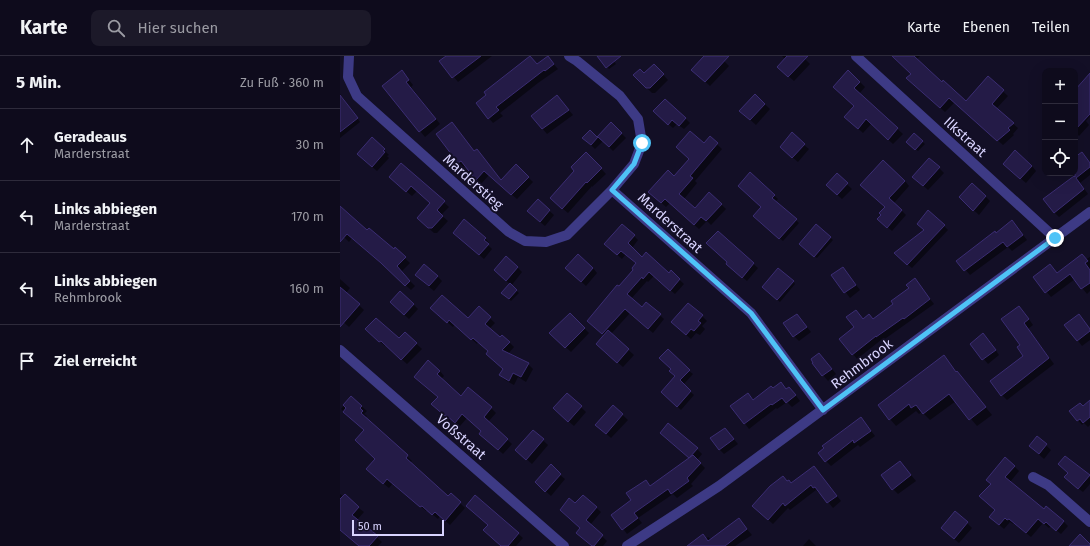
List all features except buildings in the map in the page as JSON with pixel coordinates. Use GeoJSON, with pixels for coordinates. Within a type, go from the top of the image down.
{"type":"FeatureCollection","features":[{"type":"Feature","properties":{"kind":"street","name":"Marderstieg"},"geometry":{"type":"LineString","coordinates":[[349,56],[348,77],[357,96],[509,232],[524,241],[546,242],[567,234],[612,190]]}},
{"type":"Feature","properties":{"kind":"street"},"geometry":{"type":"LineString","coordinates":[[569,56],[620,96],[638,119],[642,143],[634,164],[612,190]]}},
{"type":"Feature","properties":{"kind":"street","name":"Ilkstraat"},"geometry":{"type":"LineString","coordinates":[[856,56],[1055,238]]}},
{"type":"Feature","properties":{"kind":"street","name":"Marderstraat"},"geometry":{"type":"LineString","coordinates":[[612,190],[751,313],[823,410]]}},
{"type":"Feature","properties":{"kind":"street","name":"Rehmbrook"},"geometry":{"type":"LineString","coordinates":[[627,546],[719,486],[1090,212]]}},
{"type":"Feature","properties":{"kind":"street","name":"Voßstraat"},"geometry":{"type":"LineString","coordinates":[[340,350],[564,546]]}},
{"type":"Feature","properties":{"kind":"street"},"geometry":{"type":"LineString","coordinates":[[1033,477],[1048,485],[1090,522]]}},
{"type":"Feature","properties":{"kind":"route"},"geometry":{"type":"LineString","coordinates":[[642,143],[634,164],[612,190],[751,313],[823,410],[1055,238]]}}]}
